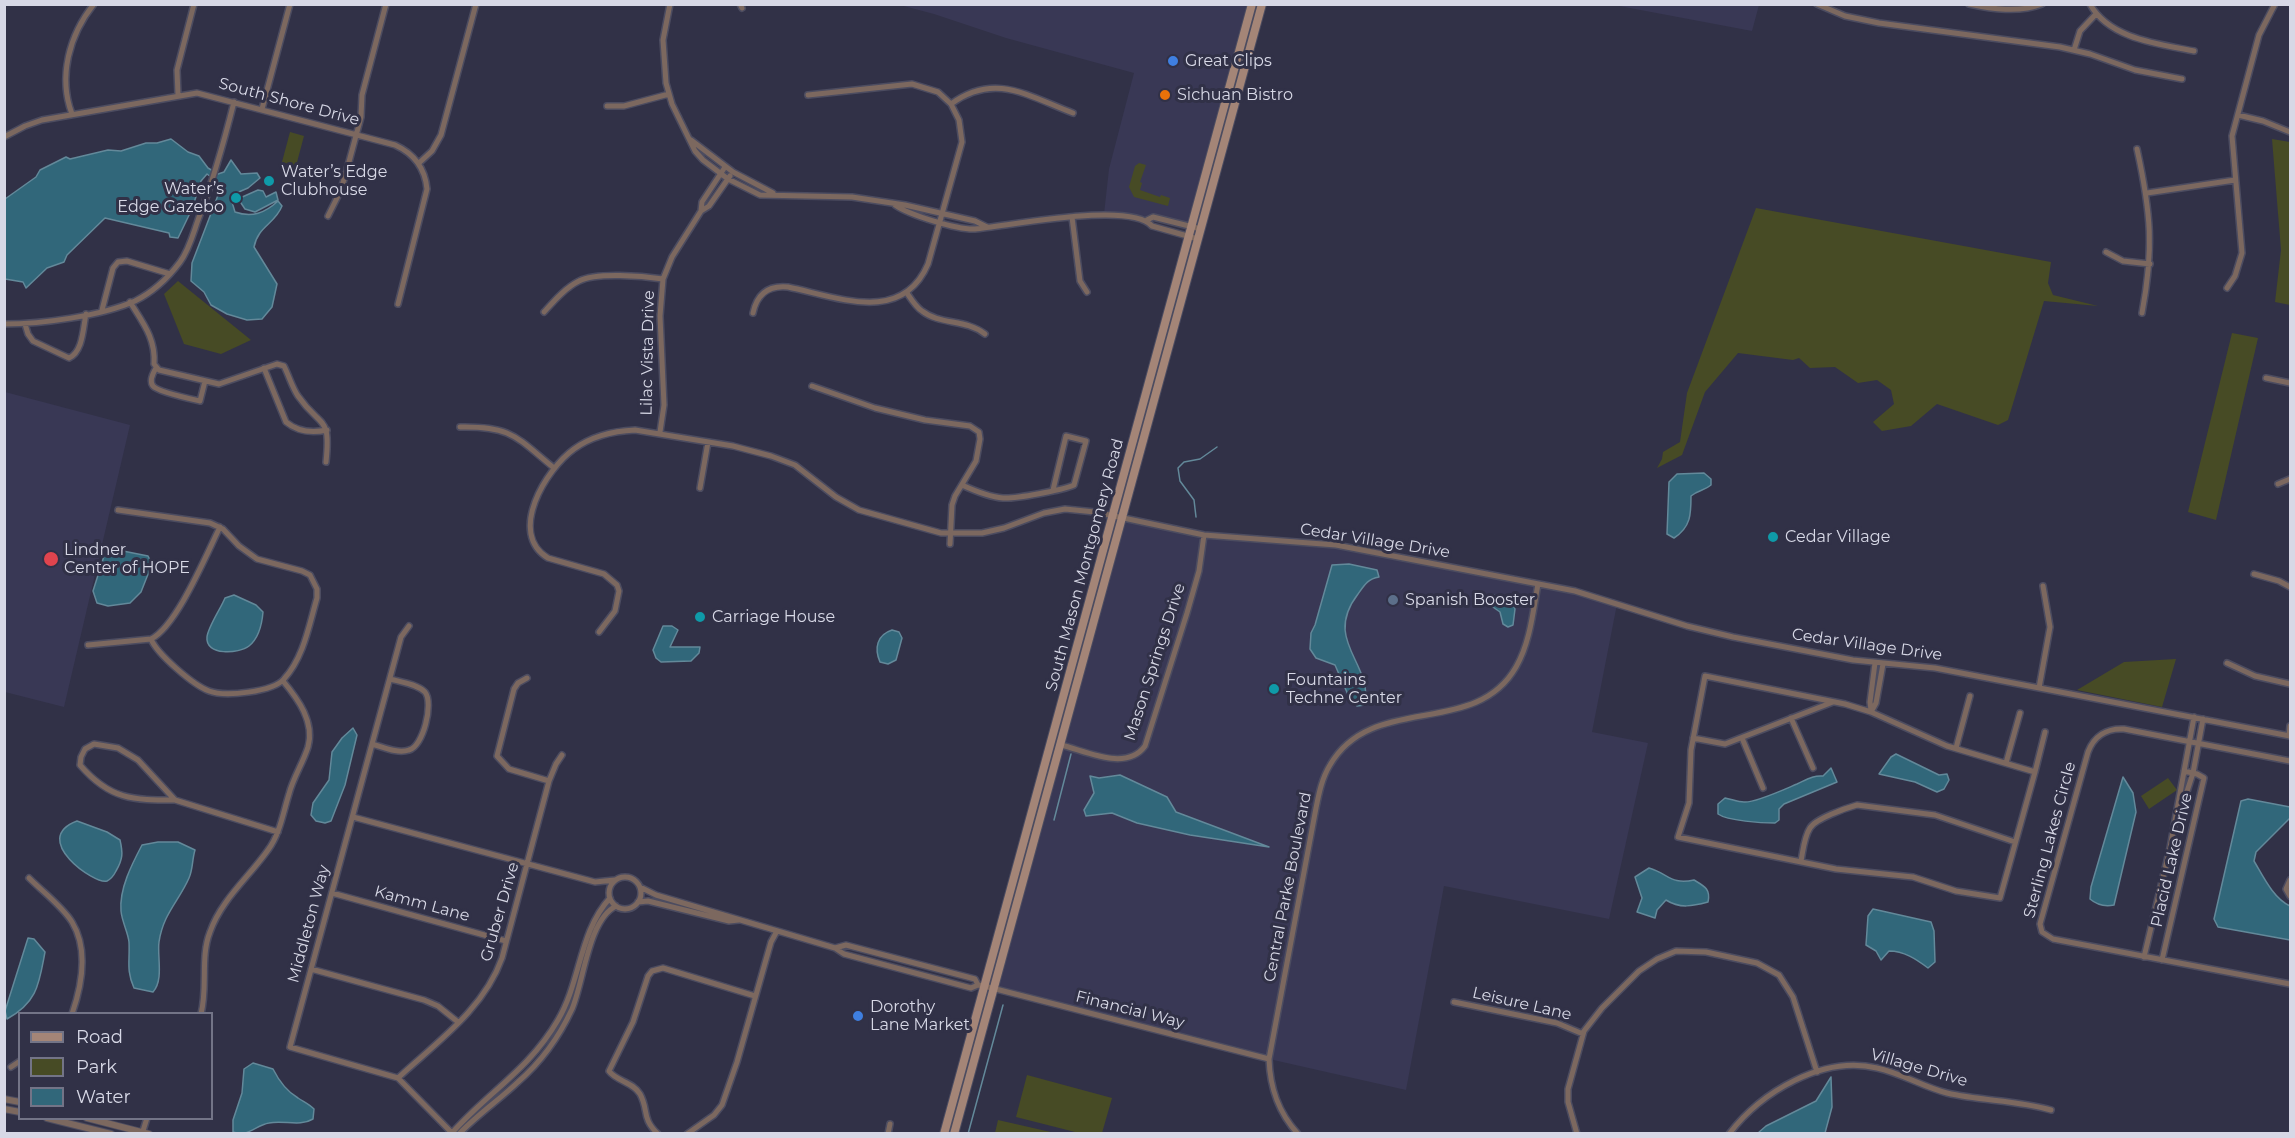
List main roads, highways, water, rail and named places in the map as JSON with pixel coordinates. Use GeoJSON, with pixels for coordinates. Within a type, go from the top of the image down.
{"type":"FeatureCollection","features":[{"type":"Feature","properties":{"kind":"main road","name":"South Mason Montgomery Road"},"geometry":{"type":"LineString","coordinates":[[944,1134],[981,986],[1252,4]]}},
{"type":"Feature","properties":{"kind":"main road","name":"South Mason Montgomery Road"},"geometry":{"type":"LineString","coordinates":[[954,1134],[1262,4]]}},
{"type":"Feature","properties":{"kind":"water"},"geometry":{"type":"Polygon","coordinates":[[[171,139],[188,152],[199,156],[208,168],[218,174],[224,172],[231,160],[241,174],[257,173],[260,178],[248,188],[234,194],[232,202],[235,212],[258,213],[278,201],[282,206],[259,234],[254,247],[277,284],[272,307],[262,319],[247,320],[227,314],[211,305],[204,292],[191,281],[192,263],[220,190],[219,183],[207,174],[201,181],[192,209],[178,238],[170,237],[169,233],[105,218],[67,255],[64,262],[47,268],[26,288],[23,282],[5,279],[5,199],[36,177],[40,170],[66,157],[70,159],[108,150],[121,151],[146,143],[171,139]]]}},
{"type":"Feature","properties":{"kind":"water"},"geometry":{"type":"Polygon","coordinates":[[[258,190],[263,191],[266,197],[276,192],[278,200],[255,212],[245,209],[240,198],[258,190]]]}},
{"type":"Feature","properties":{"kind":"water"},"geometry":{"type":"Polygon","coordinates":[[[1704,473],[1711,479],[1711,485],[1691,496],[1687,525],[1674,538],[1667,534],[1669,482],[1677,474],[1704,473]]]}},
{"type":"Feature","properties":{"kind":"water"},"geometry":{"type":"Polygon","coordinates":[[[113,549],[148,556],[152,564],[141,592],[130,603],[108,606],[97,603],[93,591],[105,553],[113,549]]]}},
{"type":"Feature","properties":{"kind":"water"},"geometry":{"type":"Polygon","coordinates":[[[1349,564],[1377,570],[1379,577],[1369,581],[1360,590],[1348,610],[1345,625],[1351,651],[1366,690],[1365,705],[1357,706],[1349,697],[1335,665],[1316,658],[1310,649],[1311,633],[1332,565],[1349,564]]]}},
{"type":"Feature","properties":{"kind":"water"},"geometry":{"type":"Polygon","coordinates":[[[234,595],[256,605],[263,612],[262,621],[255,639],[249,646],[238,651],[224,652],[211,648],[207,637],[225,598],[234,595]]]}},
{"type":"Feature","properties":{"kind":"water"},"geometry":{"type":"Polygon","coordinates":[[[1493,595],[1511,601],[1515,609],[1513,625],[1508,627],[1503,624],[1500,612],[1490,605],[1489,599],[1493,595]]]}},
{"type":"Feature","properties":{"kind":"water"},"geometry":{"type":"Polygon","coordinates":[[[663,626],[672,626],[678,630],[670,647],[700,647],[699,653],[691,661],[661,662],[656,658],[653,650],[663,626]]]}},
{"type":"Feature","properties":{"kind":"water"},"geometry":{"type":"Polygon","coordinates":[[[892,630],[899,632],[902,638],[896,660],[888,664],[880,662],[877,647],[883,635],[892,630]]]}},
{"type":"Feature","properties":{"kind":"water"},"geometry":{"type":"Polygon","coordinates":[[[353,728],[357,735],[345,785],[331,821],[325,823],[316,821],[311,815],[313,803],[329,780],[332,752],[353,728]]]}},
{"type":"Feature","properties":{"kind":"water"},"geometry":{"type":"Polygon","coordinates":[[[1896,754],[1939,775],[1947,774],[1949,780],[1944,789],[1937,792],[1915,782],[1879,774],[1891,757],[1896,754]]]}},
{"type":"Feature","properties":{"kind":"water"},"geometry":{"type":"Polygon","coordinates":[[[1831,768],[1837,782],[1784,804],[1779,809],[1779,820],[1775,823],[1737,820],[1718,814],[1718,804],[1725,798],[1749,802],[1810,778],[1823,776],[1831,768]]]}},
{"type":"Feature","properties":{"kind":"water"},"geometry":{"type":"Polygon","coordinates":[[[1120,775],[1167,797],[1176,812],[1269,847],[1190,835],[1137,823],[1112,813],[1086,816],[1084,810],[1094,793],[1090,776],[1099,778],[1120,775]]]}},
{"type":"Feature","properties":{"kind":"water"},"geometry":{"type":"Polygon","coordinates":[[[2123,777],[2133,793],[2136,812],[2114,905],[2104,906],[2090,899],[2091,887],[2123,777]]]}},
{"type":"Feature","properties":{"kind":"water"},"geometry":{"type":"Polygon","coordinates":[[[2248,799],[2290,807],[2290,818],[2256,852],[2254,861],[2278,898],[2290,906],[2290,940],[2218,927],[2214,919],[2241,801],[2248,799]]]}},
{"type":"Feature","properties":{"kind":"water"},"geometry":{"type":"Polygon","coordinates":[[[77,821],[107,832],[120,840],[122,852],[120,863],[107,881],[90,876],[80,869],[62,849],[60,839],[64,829],[77,821]]]}},
{"type":"Feature","properties":{"kind":"water"},"geometry":{"type":"Polygon","coordinates":[[[178,842],[195,850],[189,878],[161,932],[159,975],[153,992],[134,988],[129,971],[129,942],[121,903],[127,877],[142,845],[178,842]]]}},
{"type":"Feature","properties":{"kind":"water"},"geometry":{"type":"Polygon","coordinates":[[[1649,868],[1675,880],[1694,880],[1708,891],[1708,902],[1681,906],[1666,900],[1657,910],[1655,918],[1637,912],[1642,898],[1635,877],[1649,868]]]}},
{"type":"Feature","properties":{"kind":"water"},"geometry":{"type":"Polygon","coordinates":[[[1873,909],[1931,922],[1934,931],[1935,962],[1928,968],[1905,954],[1894,951],[1889,951],[1881,960],[1876,951],[1866,945],[1868,916],[1873,909]]]}},
{"type":"Feature","properties":{"kind":"water"},"geometry":{"type":"Polygon","coordinates":[[[28,938],[34,939],[45,952],[39,982],[31,999],[17,1013],[7,1019],[5,1011],[28,938]]]}},
{"type":"Feature","properties":{"kind":"water"},"geometry":{"type":"Polygon","coordinates":[[[253,1063],[273,1069],[286,1089],[314,1109],[313,1119],[303,1123],[275,1122],[243,1133],[233,1132],[233,1120],[242,1093],[244,1069],[253,1063]]]}},
{"type":"Feature","properties":{"kind":"water"},"geometry":{"type":"Polygon","coordinates":[[[1831,1077],[1832,1107],[1825,1133],[1758,1133],[1766,1126],[1816,1101],[1831,1077]]]}},
{"type":"Feature","properties":{"kind":"waterway"},"geometry":{"type":"LineString","coordinates":[[1196,517],[1194,500],[1180,481],[1178,468],[1184,462],[1200,459],[1217,447]]}},
{"type":"Feature","properties":{"kind":"waterway"},"geometry":{"type":"LineString","coordinates":[[1054,820],[1071,754]]}},
{"type":"Feature","properties":{"kind":"waterway"},"geometry":{"type":"LineString","coordinates":[[968,1134],[1003,1005]]}},
{"type":"Feature","properties":{"kind":"place","name":"Great Clips"},"geometry":{"type":"Point","coordinates":[1173,61]}},
{"type":"Feature","properties":{"kind":"place","name":"Sichuan Bistro"},"geometry":{"type":"Point","coordinates":[1165,95]}},
{"type":"Feature","properties":{"kind":"place","name":"Water’s Edge Clubhouse"},"geometry":{"type":"Point","coordinates":[269,181]}},
{"type":"Feature","properties":{"kind":"place","name":"Water’s Edge Gazebo"},"geometry":{"type":"Point","coordinates":[236,198]}},
{"type":"Feature","properties":{"kind":"place","name":"Cedar Village"},"geometry":{"type":"Point","coordinates":[1773,537]}},
{"type":"Feature","properties":{"kind":"place","name":"Lindner Center of HOPE"},"geometry":{"type":"Point","coordinates":[51,559]}},
{"type":"Feature","properties":{"kind":"place","name":"Spanish Booster"},"geometry":{"type":"Point","coordinates":[1393,600]}},
{"type":"Feature","properties":{"kind":"place","name":"Carriage House"},"geometry":{"type":"Point","coordinates":[700,617]}},
{"type":"Feature","properties":{"kind":"place","name":"Fountains Techne Center"},"geometry":{"type":"Point","coordinates":[1274,689]}},
{"type":"Feature","properties":{"kind":"place","name":"Dorothy Lane Market"},"geometry":{"type":"Point","coordinates":[858,1016]}}]}
